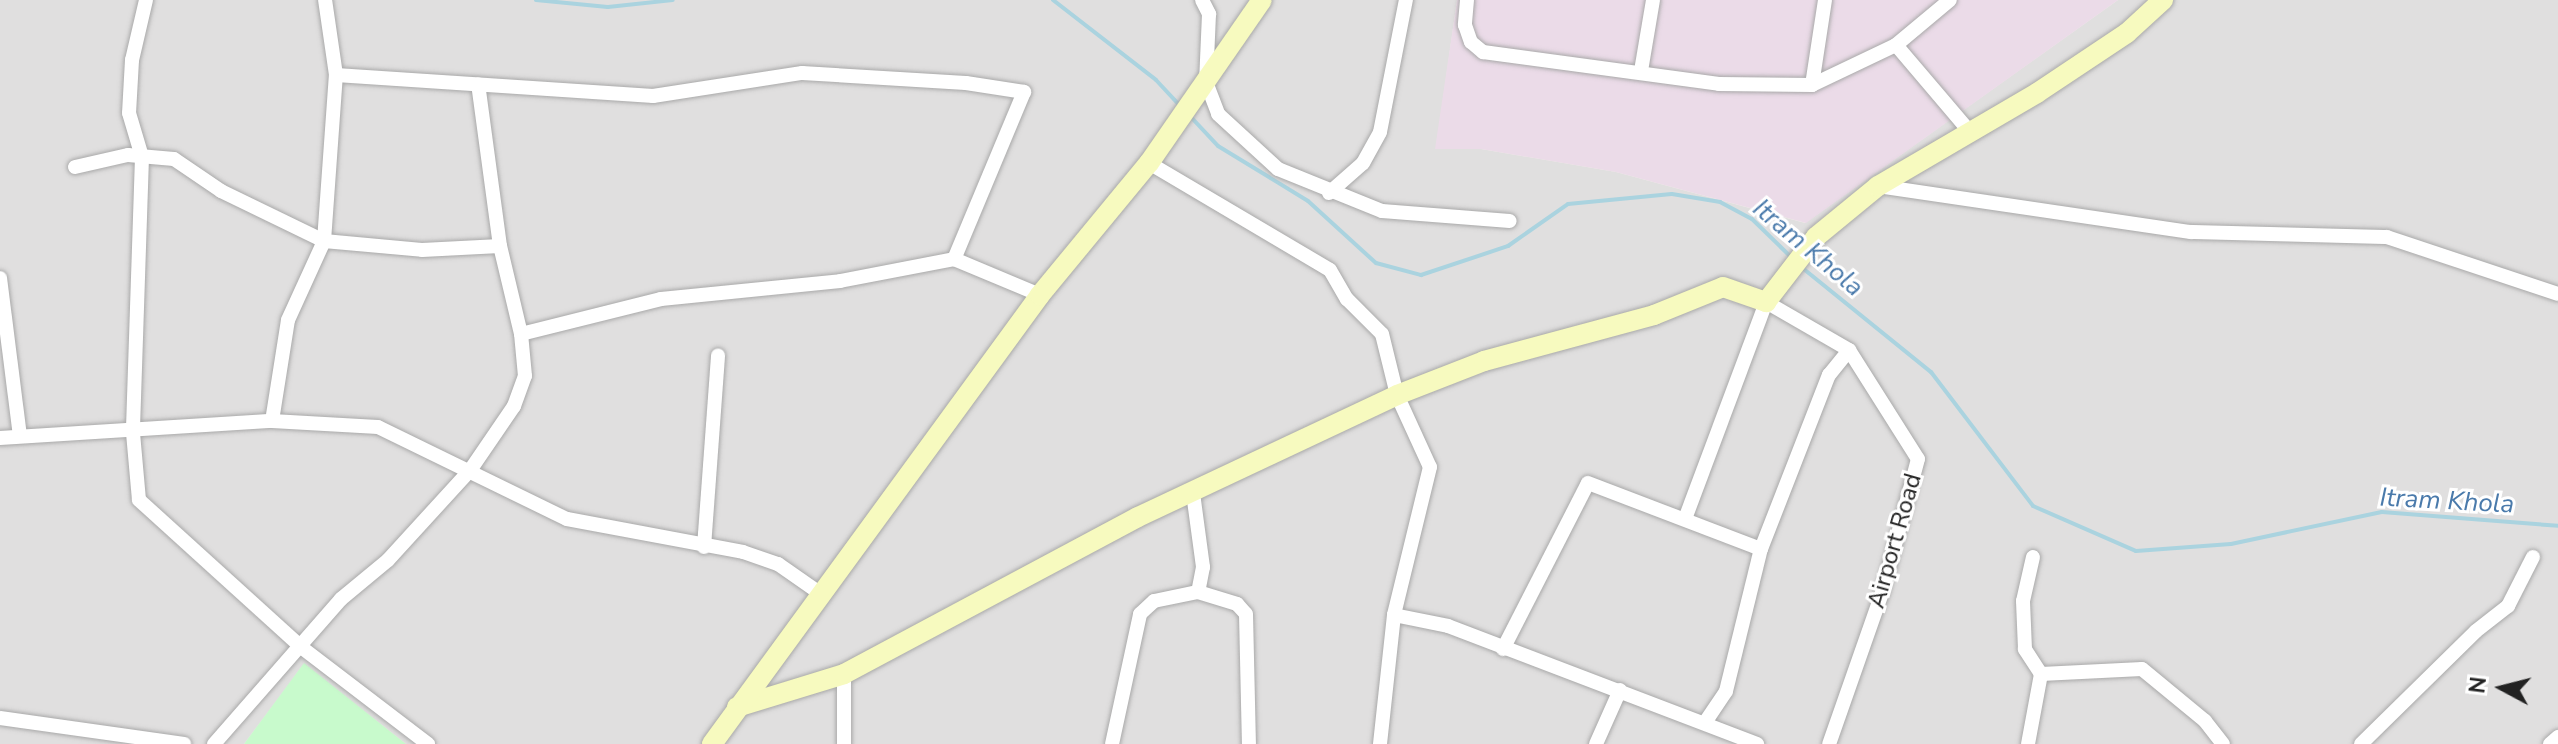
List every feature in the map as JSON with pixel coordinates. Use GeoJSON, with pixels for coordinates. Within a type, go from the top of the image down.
{"type":"FeatureCollection","features":[{"type":"Feature","properties":{"kind":"street"},"geometry":{"type":"LineString","coordinates":[[146,0],[132,60],[129,113],[142,157],[133,433],[139,500],[301,647],[428,744]]}},
{"type":"Feature","properties":{"kind":"street"},"geometry":{"type":"LineString","coordinates":[[272,421],[288,320],[324,241],[336,75],[325,0]]}},
{"type":"Feature","properties":{"kind":"street"},"geometry":{"type":"LineString","coordinates":[[1202,0],[1209,14],[1203,87],[1218,114],[1278,169],[1329,193],[1382,211],[1510,221]]}},
{"type":"Feature","properties":{"kind":"street"},"geometry":{"type":"LineString","coordinates":[[712,744],[1040,295],[1149,163],[1262,0]]}},
{"type":"Feature","properties":{"kind":"street"},"geometry":{"type":"LineString","coordinates":[[1329,193],[1363,163],[1380,132],[1406,0]]}},
{"type":"Feature","properties":{"kind":"street"},"geometry":{"type":"LineString","coordinates":[[1467,0],[1465,25],[1471,42],[1483,52],[1641,71],[1719,84],[1812,85],[1896,45],[1950,0]]}},
{"type":"Feature","properties":{"kind":"street"},"geometry":{"type":"LineString","coordinates":[[1641,71],[1653,0]]}},
{"type":"Feature","properties":{"kind":"street"},"geometry":{"type":"LineString","coordinates":[[1812,85],[1825,0]]}},
{"type":"Feature","properties":{"kind":"street"},"geometry":{"type":"LineString","coordinates":[[1685,519],[1766,302],[1783,275],[1816,237],[1878,186],[1971,133],[2127,33],[2163,0]]}},
{"type":"Feature","properties":{"kind":"street"},"geometry":{"type":"LineString","coordinates":[[1896,45],[1971,133]]}},
{"type":"Feature","properties":{"kind":"street"},"geometry":{"type":"LineString","coordinates":[[336,75],[653,96],[802,73],[966,83],[1024,92],[954,259]]}},
{"type":"Feature","properties":{"kind":"street"},"geometry":{"type":"LineString","coordinates":[[214,744],[341,599],[388,560],[471,469],[514,406],[525,376],[521,334],[500,246],[478,84]]}},
{"type":"Feature","properties":{"kind":"street"},"geometry":{"type":"LineString","coordinates":[[75,167],[142,157],[174,159],[221,191],[324,241],[422,250],[500,246]]}},
{"type":"Feature","properties":{"kind":"street"},"geometry":{"type":"LineString","coordinates":[[1149,163],[1330,270],[1347,299],[1382,334],[1397,395],[1430,467],[1394,615],[1380,744]]}},
{"type":"Feature","properties":{"kind":"street"},"geometry":{"type":"LineString","coordinates":[[1878,186],[2191,232],[2387,237],[2558,294]]}},
{"type":"Feature","properties":{"kind":"street"},"geometry":{"type":"LineString","coordinates":[[521,334],[661,299],[840,281],[954,259],[1040,295]]}},
{"type":"Feature","properties":{"kind":"street"},"geometry":{"type":"LineString","coordinates":[[0,278],[20,436]]}},
{"type":"Feature","properties":{"kind":"street"},"geometry":{"type":"LineString","coordinates":[[737,707],[844,674],[974,601],[1397,395],[1484,361],[1654,315],[1723,287],[1766,302]]}},
{"type":"Feature","properties":{"kind":"street","name":"Airport Road"},"geometry":{"type":"LineString","coordinates":[[1766,302],[1849,350],[1918,459],[1882,593],[1829,744]]}},
{"type":"Feature","properties":{"kind":"street"},"geometry":{"type":"LineString","coordinates":[[1706,721],[1726,691],[1761,549],[1829,375],[1849,350]]}},
{"type":"Feature","properties":{"kind":"street"},"geometry":{"type":"LineString","coordinates":[[704,547],[718,356]]}},
{"type":"Feature","properties":{"kind":"street"},"geometry":{"type":"LineString","coordinates":[[0,438],[133,433],[272,421],[378,427],[471,469],[523,502],[567,519],[743,552],[778,564],[821,594]]}},
{"type":"Feature","properties":{"kind":"street"},"geometry":{"type":"LineString","coordinates":[[1503,649],[1588,483],[1761,549]]}},
{"type":"Feature","properties":{"kind":"street"},"geometry":{"type":"LineString","coordinates":[[1193,493],[1203,567],[1198,592]]}},
{"type":"Feature","properties":{"kind":"street"},"geometry":{"type":"LineString","coordinates":[[2028,744],[2041,674],[2025,649],[2023,601],[2033,557]]}},
{"type":"Feature","properties":{"kind":"street"},"geometry":{"type":"LineString","coordinates":[[2361,744],[2476,631],[2508,606],[2533,557]]}},
{"type":"Feature","properties":{"kind":"street"},"geometry":{"type":"LineString","coordinates":[[1112,744],[1140,614],[1154,601],[1198,592],[1237,604],[1246,614],[1249,744]]}},
{"type":"Feature","properties":{"kind":"street"},"geometry":{"type":"LineString","coordinates":[[1394,615],[1448,626],[1503,649],[1706,721],[1757,744]]}},
{"type":"Feature","properties":{"kind":"street"},"geometry":{"type":"LineString","coordinates":[[2041,674],[2142,669],[2205,721],[2223,744]]}},
{"type":"Feature","properties":{"kind":"street"},"geometry":{"type":"LineString","coordinates":[[844,674],[844,744]]}},
{"type":"Feature","properties":{"kind":"street"},"geometry":{"type":"LineString","coordinates":[[1596,744],[1620,690]]}},
{"type":"Feature","properties":{"kind":"street"},"geometry":{"type":"LineString","coordinates":[[0,718],[184,744]]}},
{"type":"Feature","properties":{"kind":"street"},"geometry":{"type":"LineString","coordinates":[[2550,744],[2558,737]]}},
{"type":"Feature","properties":{"kind":"shaded area"},"geometry":{"type":"Polygon","coordinates":[[[0,0],[1457,0],[1436,149],[1481,149],[1616,172],[1805,223],[2118,0],[2558,0],[2558,744],[406,744],[304,664],[244,744],[0,744],[0,0]]]}},
{"type":"Feature","properties":{"kind":"shaded area"},"geometry":{"type":"Polygon","coordinates":[[[1457,0],[2118,0],[1806,223],[1616,172],[1481,149],[1435,149],[1457,0]]]}},
{"type":"Feature","properties":{"kind":"green space"},"geometry":{"type":"Polygon","coordinates":[[[304,663],[406,744],[244,744],[304,663]]]}},
{"type":"Feature","properties":{"kind":"waterway","name":"Itram Khola"},"geometry":{"type":"LineString","coordinates":[[536,0],[608,7],[673,0]]}},
{"type":"Feature","properties":{"kind":"waterway","name":"Itram Khola"},"geometry":{"type":"LineString","coordinates":[[1053,0],[1156,80],[1180,106]]}},
{"type":"Feature","properties":{"kind":"waterway","name":"Itram Khola"},"geometry":{"type":"LineString","coordinates":[[1189,115],[1218,146],[1308,201],[1376,263],[1421,275],[1508,246],[1568,204],[1672,194],[1720,202],[1752,219],[1791,257]]}},
{"type":"Feature","properties":{"kind":"waterway","name":"Itram Khola"},"geometry":{"type":"LineString","coordinates":[[1800,266],[1931,372],[2033,506],[2136,551],[2231,544],[2382,512],[2558,526]]}}]}
